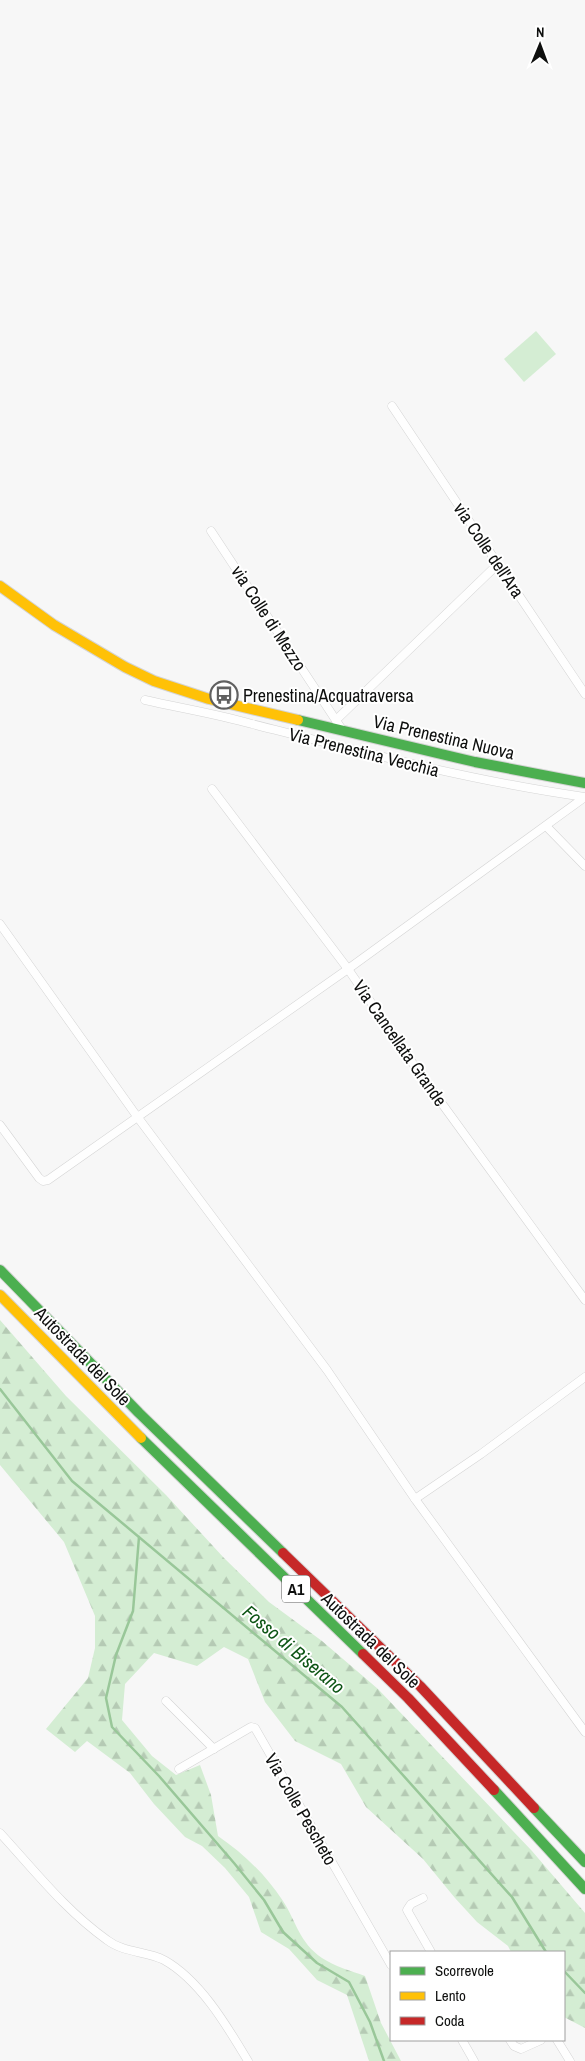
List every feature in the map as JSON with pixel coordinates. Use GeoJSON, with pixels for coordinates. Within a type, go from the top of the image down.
{"type":"FeatureCollection","features":[{"type":"Feature","properties":{"kind":"main road","name":"Via Prenestina Nuova"},"geometry":{"type":"LineString","coordinates":[[0,586],[26,607],[65,632],[125,667],[154,681],[209,698],[490,765],[585,783]]}},
{"type":"Feature","properties":{"kind":"main road","name":"Autostrada del Sole"},"geometry":{"type":"LineString","coordinates":[[0,1270],[139,1413],[420,1686],[585,1862]]}},
{"type":"Feature","properties":{"kind":"main road","name":"Autostrada del Sole"},"geometry":{"type":"LineString","coordinates":[[0,1295],[126,1423],[408,1698],[585,1889]]}},
{"type":"Feature","properties":{"kind":"street","name":"via Colle dell'Ara"},"geometry":{"type":"LineString","coordinates":[[392,406],[585,694]]}},
{"type":"Feature","properties":{"kind":"street","name":"via Colle di Mezzo"},"geometry":{"type":"LineString","coordinates":[[211,531],[343,730]]}},
{"type":"Feature","properties":{"kind":"street"},"geometry":{"type":"LineString","coordinates":[[336,720],[498,564]]}},
{"type":"Feature","properties":{"kind":"street","name":"Via Prenestina Vecchia"},"geometry":{"type":"LineString","coordinates":[[145,700],[251,723],[456,774],[528,789],[585,797]]}},
{"type":"Feature","properties":{"kind":"street","name":"Via Cancellata Grande"},"geometry":{"type":"LineString","coordinates":[[212,789],[348,969],[416,1068],[585,1300]]}},
{"type":"Feature","properties":{"kind":"street"},"geometry":{"type":"LineString","coordinates":[[0,1125],[39,1178],[45,1181],[139,1118],[585,797]]}},
{"type":"Feature","properties":{"kind":"street"},"geometry":{"type":"LineString","coordinates":[[546,826],[585,866]]}},
{"type":"Feature","properties":{"kind":"street"},"geometry":{"type":"LineString","coordinates":[[0,924],[139,1118],[327,1370],[415,1499],[585,1732]]}},
{"type":"Feature","properties":{"kind":"street"},"geometry":{"type":"LineString","coordinates":[[415,1499],[481,1454],[585,1376]]}},
{"type":"Feature","properties":{"kind":"street"},"geometry":{"type":"LineString","coordinates":[[166,1700],[214,1749]]}},
{"type":"Feature","properties":{"kind":"street","name":"Via Colle Pescheto"},"geometry":{"type":"LineString","coordinates":[[179,1769],[252,1727],[256,1729],[390,1963]]}},
{"type":"Feature","properties":{"kind":"street"},"geometry":{"type":"LineString","coordinates":[[0,1833],[64,1904],[109,1942],[123,1949],[161,1959],[192,1983],[220,2014],[248,2061]]}},
{"type":"Feature","properties":{"kind":"street"},"geometry":{"type":"LineString","coordinates":[[423,1898],[411,1904],[407,1910],[430,1951]]}},
{"type":"Feature","properties":{"kind":"street"},"geometry":{"type":"LineString","coordinates":[[463,2041],[474,2061]]}},
{"type":"Feature","properties":{"kind":"street"},"geometry":{"type":"LineString","coordinates":[[511,2041],[514,2046],[521,2049],[539,2041]]}},
{"type":"Feature","properties":{"kind":"street"},"geometry":{"type":"LineString","coordinates":[[558,2041],[570,2061]]}},
{"type":"Feature","properties":{"kind":"green space"},"geometry":{"type":"Polygon","coordinates":[[[536,331],[556,354],[524,382],[504,359],[536,331]]]}},
{"type":"Feature","properties":{"kind":"green space"},"geometry":{"type":"Polygon","coordinates":[[[0,1320],[66,1396],[166,1495],[224,1558],[269,1602],[322,1641],[378,1689],[532,1851],[585,1913],[585,2028],[565,2018],[565,1951],[510,1951],[508,1946],[477,1922],[423,1859],[366,1807],[341,1764],[295,1741],[265,1702],[248,1659],[224,1647],[197,1666],[154,1653],[125,1684],[122,1720],[152,1756],[176,1775],[200,1765],[211,1795],[218,1836],[245,1857],[269,1882],[283,1901],[303,1939],[314,1952],[332,1963],[365,1976],[381,2023],[401,2061],[369,2061],[347,1995],[317,1980],[289,1949],[261,1932],[249,1897],[225,1868],[202,1846],[185,1837],[154,1804],[130,1773],[87,1741],[75,1752],[46,1729],[88,1678],[95,1648],[95,1616],[64,1542],[0,1465],[0,1320]]]}},
{"type":"Feature","properties":{"kind":"waterway","name":"Fosso di Biserano"},"geometry":{"type":"LineString","coordinates":[[0,1389],[72,1481],[342,1707],[512,1897],[545,1951]]}},
{"type":"Feature","properties":{"kind":"waterway"},"geometry":{"type":"LineString","coordinates":[[139,1537],[133,1611],[116,1655],[106,1698],[112,1727],[159,1776],[234,1863],[264,1900],[283,1932],[317,1963],[349,1982],[370,2022],[384,2061]]}},
{"type":"Feature","properties":{"kind":"waterway","name":"Fosso di Biserano"},"geometry":{"type":"LineString","coordinates":[[565,1972],[585,1993]]}},
{"type":"Feature","properties":{"kind":"traffic: fast"},"geometry":{"type":"LineString","coordinates":[[298,720],[475,762],[585,783]]}},
{"type":"Feature","properties":{"kind":"traffic: fast"},"geometry":{"type":"LineString","coordinates":[[0,1270],[139,1413],[283,1553]]}},
{"type":"Feature","properties":{"kind":"traffic: fast"},"geometry":{"type":"LineString","coordinates":[[141,1438],[363,1654]]}},
{"type":"Feature","properties":{"kind":"traffic: fast"},"geometry":{"type":"LineString","coordinates":[[494,1790],[585,1889]]}},
{"type":"Feature","properties":{"kind":"traffic: fast"},"geometry":{"type":"LineString","coordinates":[[534,1808],[585,1862]]}},
{"type":"Feature","properties":{"kind":"traffic: slow"},"geometry":{"type":"LineString","coordinates":[[0,586],[54,625],[125,667],[154,681],[209,699],[298,720]]}},
{"type":"Feature","properties":{"kind":"traffic: slow"},"geometry":{"type":"LineString","coordinates":[[0,1295],[141,1438]]}},
{"type":"Feature","properties":{"kind":"traffic: jam"},"geometry":{"type":"LineString","coordinates":[[283,1553],[420,1686],[534,1808]]}},
{"type":"Feature","properties":{"kind":"traffic: jam"},"geometry":{"type":"LineString","coordinates":[[363,1654],[408,1698],[494,1790]]}},
{"type":"Feature","properties":{"kind":"place","name":"Prenestina/Acquatraversa"},"geometry":{"type":"Point","coordinates":[224,695]}}]}
